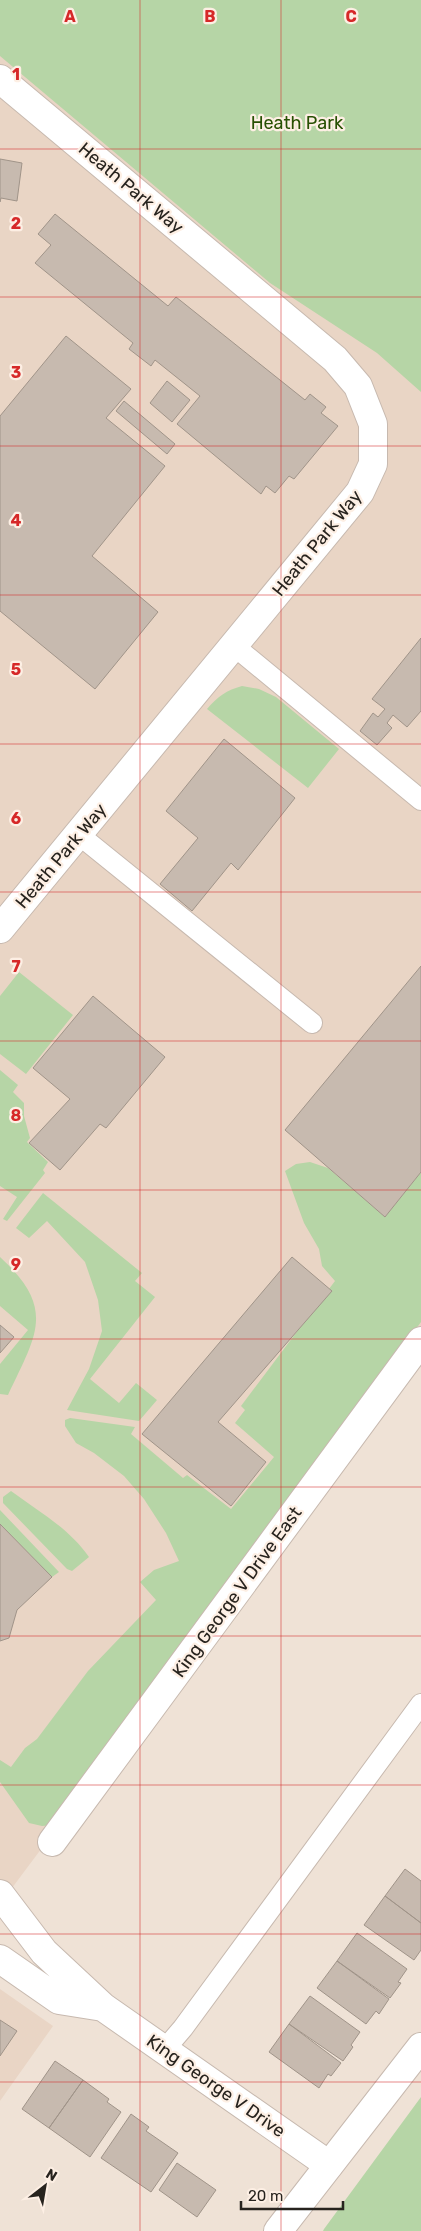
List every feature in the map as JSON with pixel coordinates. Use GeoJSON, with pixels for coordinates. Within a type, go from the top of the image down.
{"type":"FeatureCollection","features":[{"type":"Feature","properties":{"kind":"street","name":"Heath Park Way"},"geometry":{"type":"LineString","coordinates":[[0,79],[336,360],[358,386],[373,424],[373,464],[360,492],[0,930]]}},
{"type":"Feature","properties":{"kind":"street","name":"King George V Drive East"},"geometry":{"type":"LineString","coordinates":[[52,1842],[421,1341]]}},
{"type":"Feature","properties":{"kind":"street","name":"King George V Drive"},"geometry":{"type":"LineString","coordinates":[[0,1894],[44,1952],[103,2007],[329,2165]]}},
{"type":"Feature","properties":{"kind":"street","name":"King George V Drive"},"geometry":{"type":"LineString","coordinates":[[0,1959],[59,2000],[103,2007]]}},
{"type":"Feature","properties":{"kind":"street"},"geometry":{"type":"LineString","coordinates":[[278,2231],[329,2165],[347,2145],[421,2047]]}},
{"type":"Feature","properties":{"kind":"lane"},"geometry":{"type":"LineString","coordinates":[[233,645],[421,800]]}},
{"type":"Feature","properties":{"kind":"lane"},"geometry":{"type":"LineString","coordinates":[[78,834],[312,1023]]}},
{"type":"Feature","properties":{"kind":"lane"},"geometry":{"type":"LineString","coordinates":[[165,2049],[183,2028],[421,1704]]}},
{"type":"Feature","properties":{"kind":"shaded area"},"geometry":{"type":"Polygon","coordinates":[[[0,10],[421,356],[421,1341],[0,1904],[0,10]]]}},
{"type":"Feature","properties":{"kind":"shaded area"},"geometry":{"type":"Polygon","coordinates":[[[0,1989],[53,2026],[0,2101],[0,1989]]]}},
{"type":"Feature","properties":{"kind":"green space","name":"Heath Park"},"geometry":{"type":"Polygon","coordinates":[[[0,0],[421,0],[421,392],[377,353],[270,283],[0,56],[0,0]]]}},
{"type":"Feature","properties":{"kind":"green space"},"geometry":{"type":"Polygon","coordinates":[[[242,686],[259,689],[276,697],[339,749],[308,788],[207,709],[223,694],[242,686]]]}},
{"type":"Feature","properties":{"kind":"green space"},"geometry":{"type":"Polygon","coordinates":[[[19,972],[73,1015],[26,1074],[0,1054],[0,996],[19,972]]]}},
{"type":"Feature","properties":{"kind":"green space"},"geometry":{"type":"Polygon","coordinates":[[[0,1070],[18,1085],[13,1092],[24,1103],[24,1116],[30,1138],[27,1142],[48,1162],[43,1170],[45,1173],[7,1221],[3,1219],[17,1197],[0,1186],[0,1070]]]}},
{"type":"Feature","properties":{"kind":"green space"},"geometry":{"type":"Polygon","coordinates":[[[310,1162],[328,1168],[385,1217],[421,1172],[421,1322],[53,1825],[42,1826],[29,1823],[0,1782],[0,1760],[11,1767],[25,1748],[37,1739],[88,1671],[156,1600],[140,1582],[154,1570],[179,1561],[166,1533],[144,1499],[124,1476],[94,1453],[76,1443],[65,1426],[65,1420],[70,1418],[135,1427],[131,1434],[183,1478],[187,1475],[231,1509],[274,1457],[235,1423],[245,1410],[241,1406],[335,1281],[322,1266],[319,1249],[304,1223],[285,1171],[296,1164],[310,1162]]]}},
{"type":"Feature","properties":{"kind":"green space"},"geometry":{"type":"Polygon","coordinates":[[[43,1193],[142,1273],[135,1281],[155,1297],[90,1379],[119,1403],[136,1383],[157,1400],[139,1421],[67,1410],[89,1369],[102,1331],[98,1300],[85,1262],[47,1221],[29,1238],[16,1228],[43,1193]]]}},
{"type":"Feature","properties":{"kind":"green space"},"geometry":{"type":"Polygon","coordinates":[[[0,1257],[18,1275],[29,1292],[35,1308],[36,1323],[27,1355],[8,1395],[0,1394],[0,1364],[28,1330],[0,1306],[0,1257]]]}},
{"type":"Feature","properties":{"kind":"green space"},"geometry":{"type":"Polygon","coordinates":[[[11,1491],[63,1529],[89,1557],[72,1571],[67,1569],[3,1503],[3,1497],[11,1491]]]}},
{"type":"Feature","properties":{"kind":"green space"},"geometry":{"type":"Polygon","coordinates":[[[0,1510],[59,1572],[52,1577],[0,1524],[0,1510]]]}},
{"type":"Feature","properties":{"kind":"green space"},"geometry":{"type":"Polygon","coordinates":[[[421,2097],[421,2231],[323,2231],[324,2229],[421,2097]]]}},
{"type":"Feature","properties":{"kind":"building"},"geometry":{"type":"Polygon","coordinates":[[[0,159],[22,163],[17,201],[1,198],[0,202],[0,159]]]}},
{"type":"Feature","properties":{"kind":"building"},"geometry":{"type":"Polygon","coordinates":[[[55,214],[168,306],[176,297],[305,400],[310,394],[326,407],[321,413],[338,426],[294,479],[289,476],[275,493],[266,486],[261,494],[177,424],[200,396],[155,360],[151,366],[129,349],[133,343],[35,263],[51,245],[38,234],[55,214]]]}},
{"type":"Feature","properties":{"kind":"building"},"geometry":{"type":"Polygon","coordinates":[[[66,336],[131,389],[106,418],[165,466],[92,556],[158,612],[95,689],[0,611],[0,416],[66,336]]]}},
{"type":"Feature","properties":{"kind":"building"},"geometry":{"type":"Polygon","coordinates":[[[167,381],[190,400],[172,422],[150,403],[167,381]]]}},
{"type":"Feature","properties":{"kind":"building"},"geometry":{"type":"Polygon","coordinates":[[[124,401],[175,444],[167,454],[116,411],[124,401]]]}},
{"type":"Feature","properties":{"kind":"building"},"geometry":{"type":"Polygon","coordinates":[[[421,638],[421,711],[407,727],[393,715],[387,723],[392,728],[377,745],[360,731],[373,713],[378,717],[385,709],[372,699],[421,638]]]}},
{"type":"Feature","properties":{"kind":"building"},"geometry":{"type":"Polygon","coordinates":[[[224,739],[295,798],[238,870],[231,863],[192,911],[160,884],[198,838],[166,811],[224,739]]]}},
{"type":"Feature","properties":{"kind":"building"},"geometry":{"type":"Polygon","coordinates":[[[421,966],[421,1172],[385,1217],[285,1130],[421,966]]]}},
{"type":"Feature","properties":{"kind":"building"},"geometry":{"type":"Polygon","coordinates":[[[93,996],[165,1057],[106,1128],[100,1124],[60,1170],[29,1143],[70,1099],[33,1068],[93,996]]]}},
{"type":"Feature","properties":{"kind":"building"},"geometry":{"type":"Polygon","coordinates":[[[292,1257],[332,1291],[218,1422],[266,1462],[231,1506],[142,1434],[292,1257]]]}},
{"type":"Feature","properties":{"kind":"building"},"geometry":{"type":"Polygon","coordinates":[[[0,1325],[14,1337],[0,1353],[0,1325]]]}},
{"type":"Feature","properties":{"kind":"building"},"geometry":{"type":"Polygon","coordinates":[[[0,1524],[52,1577],[17,1610],[9,1638],[0,1641],[0,1524]]]}},
{"type":"Feature","properties":{"kind":"building"},"geometry":{"type":"Polygon","coordinates":[[[405,1869],[421,1881],[421,1923],[385,1896],[405,1869]]]}},
{"type":"Feature","properties":{"kind":"building"},"geometry":{"type":"Polygon","coordinates":[[[385,1896],[421,1923],[421,1950],[414,1960],[364,1925],[385,1896]]]}},
{"type":"Feature","properties":{"kind":"building"},"geometry":{"type":"Polygon","coordinates":[[[357,1933],[407,1969],[398,1982],[401,1983],[390,1998],[337,1961],[357,1933]]]}},
{"type":"Feature","properties":{"kind":"building"},"geometry":{"type":"Polygon","coordinates":[[[337,1961],[389,1999],[379,2014],[376,2011],[366,2024],[317,1988],[337,1961]]]}},
{"type":"Feature","properties":{"kind":"building"},"geometry":{"type":"Polygon","coordinates":[[[310,1996],[360,2032],[351,2045],[353,2047],[343,2061],[289,2024],[310,1996]]]}},
{"type":"Feature","properties":{"kind":"building"},"geometry":{"type":"Polygon","coordinates":[[[0,2020],[17,2031],[0,2056],[0,2020]]]}},
{"type":"Feature","properties":{"kind":"building"},"geometry":{"type":"Polygon","coordinates":[[[289,2024],[341,2063],[331,2076],[328,2074],[319,2088],[269,2052],[289,2024]]]}},
{"type":"Feature","properties":{"kind":"building"},"geometry":{"type":"Polygon","coordinates":[[[55,2061],[83,2080],[49,2128],[22,2109],[55,2061]]]}},
{"type":"Feature","properties":{"kind":"building"},"geometry":{"type":"Polygon","coordinates":[[[83,2080],[109,2099],[107,2102],[121,2112],[90,2157],[49,2128],[83,2080]]]}},
{"type":"Feature","properties":{"kind":"building"},"geometry":{"type":"Polygon","coordinates":[[[131,2114],[149,2127],[146,2131],[178,2153],[151,2192],[101,2158],[131,2114]]]}},
{"type":"Feature","properties":{"kind":"building"},"geometry":{"type":"Polygon","coordinates":[[[177,2163],[216,2190],[197,2217],[159,2190],[177,2163]]]}}]}
